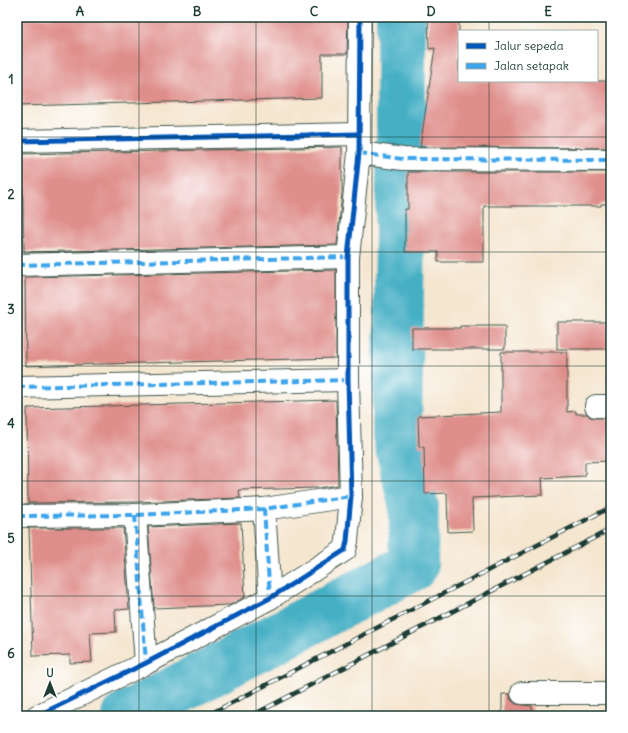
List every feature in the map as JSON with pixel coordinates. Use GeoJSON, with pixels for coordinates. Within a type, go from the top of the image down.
{"type":"FeatureCollection","features":[{"type":"Feature","properties":{"kind":"street"},"geometry":{"type":"LineString","coordinates":[[37,716],[146,663],[270,598],[345,550],[351,496],[348,380],[348,257],[358,143],[360,17]]}},
{"type":"Feature","properties":{"kind":"street"},"geometry":{"type":"LineString","coordinates":[[17,141],[358,143],[393,158],[611,160]]}},
{"type":"Feature","properties":{"kind":"street"},"geometry":{"type":"LineString","coordinates":[[17,265],[348,257]]}},
{"type":"Feature","properties":{"kind":"street"},"geometry":{"type":"LineString","coordinates":[[17,387],[348,380]]}},
{"type":"Feature","properties":{"kind":"street"},"geometry":{"type":"LineString","coordinates":[[17,516],[135,515],[264,509],[351,496]]}},
{"type":"Feature","properties":{"kind":"street"},"geometry":{"type":"LineString","coordinates":[[264,509],[270,598]]}},
{"type":"Feature","properties":{"kind":"street"},"geometry":{"type":"LineString","coordinates":[[135,515],[146,663]]}},
{"type":"Feature","properties":{"kind":"street"},"geometry":{"type":"LineString","coordinates":[[522,693],[611,693]]}},
{"type":"Feature","properties":{"kind":"building"},"geometry":{"type":"Polygon","coordinates":[[[59,17],[348,17],[347,54],[322,54],[322,98],[17,106],[17,19],[59,17]]]}},
{"type":"Feature","properties":{"kind":"building"},"geometry":{"type":"Polygon","coordinates":[[[428,17],[459,17],[458,82],[611,81],[611,148],[420,147],[435,48],[429,49],[428,17]]]}},
{"type":"Feature","properties":{"kind":"building"},"geometry":{"type":"Polygon","coordinates":[[[342,147],[342,192],[337,245],[24,252],[22,154],[342,147]]]}},
{"type":"Feature","properties":{"kind":"building"},"geometry":{"type":"Polygon","coordinates":[[[408,172],[611,172],[611,204],[601,204],[601,206],[484,206],[484,262],[438,262],[438,252],[405,252],[405,209],[408,209],[408,172]]]}},
{"type":"Feature","properties":{"kind":"building"},"geometry":{"type":"Polygon","coordinates":[[[336,270],[336,358],[26,366],[25,277],[336,270]]]}},
{"type":"Feature","properties":{"kind":"building"},"geometry":{"type":"Polygon","coordinates":[[[557,322],[611,322],[611,349],[557,349],[557,322]]]}},
{"type":"Feature","properties":{"kind":"building"},"geometry":{"type":"Polygon","coordinates":[[[460,326],[505,326],[505,349],[412,349],[412,328],[460,328],[460,326]]]}},
{"type":"Feature","properties":{"kind":"building"},"geometry":{"type":"Polygon","coordinates":[[[501,352],[567,352],[567,412],[576,411],[576,414],[587,414],[590,417],[611,418],[611,461],[585,462],[585,476],[542,478],[543,495],[472,498],[473,531],[448,532],[447,493],[425,494],[424,447],[419,447],[418,416],[501,412],[501,352]]]}},
{"type":"Feature","properties":{"kind":"building"},"geometry":{"type":"Polygon","coordinates":[[[336,400],[338,485],[318,488],[239,490],[240,498],[135,502],[28,503],[27,408],[336,400]]]}},
{"type":"Feature","properties":{"kind":"building"},"geometry":{"type":"Polygon","coordinates":[[[241,523],[245,597],[230,605],[154,608],[148,527],[241,523]]]}},
{"type":"Feature","properties":{"kind":"building"},"geometry":{"type":"Polygon","coordinates":[[[29,528],[123,528],[129,609],[115,610],[116,632],[90,633],[92,662],[70,663],[70,655],[33,656],[29,528]]]}},
{"type":"Feature","properties":{"kind":"building"},"geometry":{"type":"Polygon","coordinates":[[[502,694],[510,694],[511,700],[516,704],[532,706],[532,716],[502,716],[502,694]]]}},
{"type":"Feature","properties":{"kind":"waterway"},"geometry":{"type":"LineString","coordinates":[[127,716],[413,566],[414,507],[397,435],[401,165],[401,17]]}},
{"type":"Feature","properties":{"kind":"railway"},"geometry":{"type":"LineString","coordinates":[[206,716],[611,507]]}},
{"type":"Feature","properties":{"kind":"railway"},"geometry":{"type":"LineString","coordinates":[[251,716],[611,529]]}},
{"type":"Feature","properties":{"kind":"marked path"},"geometry":{"type":"LineString","coordinates":[[359,153],[403,159],[611,160]]}},
{"type":"Feature","properties":{"kind":"marked path"},"geometry":{"type":"LineString","coordinates":[[17,265],[348,257]]}},
{"type":"Feature","properties":{"kind":"marked path"},"geometry":{"type":"LineString","coordinates":[[17,387],[348,380]]}},
{"type":"Feature","properties":{"kind":"marked path"},"geometry":{"type":"LineString","coordinates":[[17,516],[135,515],[264,509],[351,496]]}},
{"type":"Feature","properties":{"kind":"marked path"},"geometry":{"type":"LineString","coordinates":[[264,509],[270,598]]}},
{"type":"Feature","properties":{"kind":"marked path"},"geometry":{"type":"LineString","coordinates":[[135,515],[146,663]]}},
{"type":"Feature","properties":{"kind":"cycle path"},"geometry":{"type":"LineString","coordinates":[[37,716],[146,663],[270,598],[345,550],[351,496],[348,380],[348,257],[359,153],[360,17]]}},
{"type":"Feature","properties":{"kind":"cycle path"},"geometry":{"type":"LineString","coordinates":[[17,141],[358,134]]}}]}
